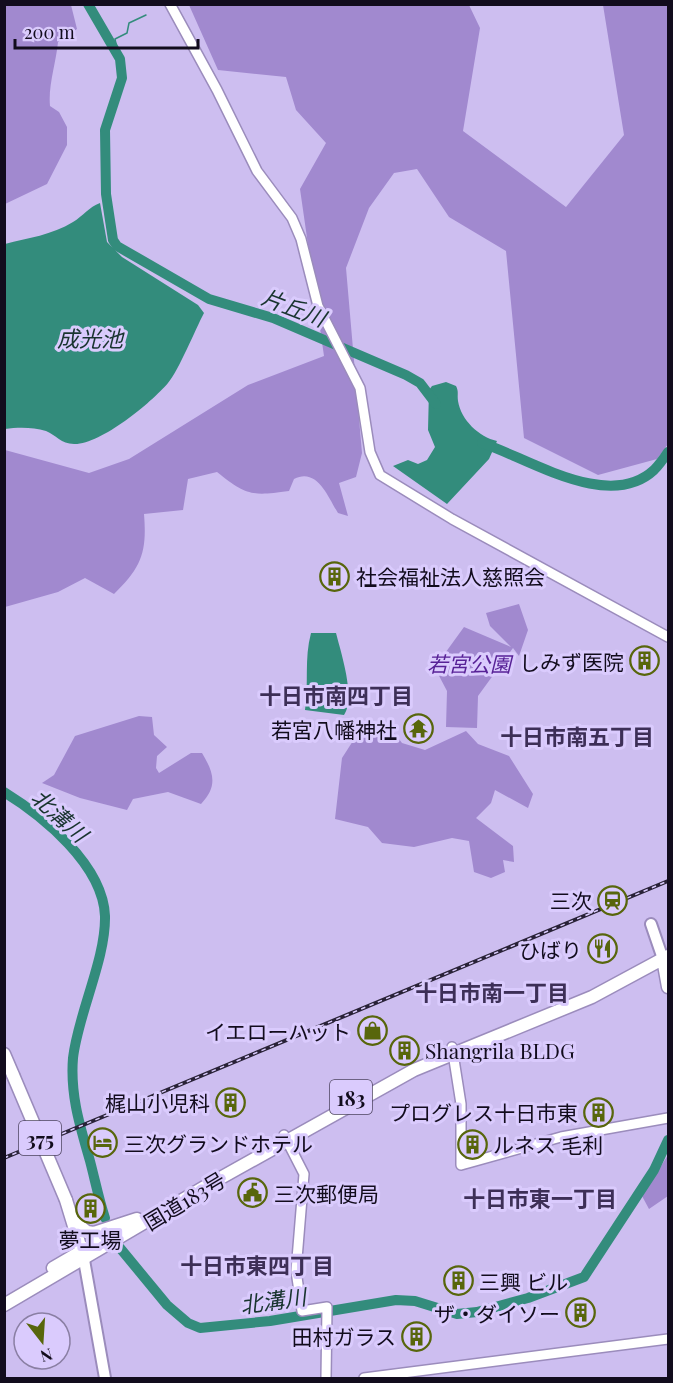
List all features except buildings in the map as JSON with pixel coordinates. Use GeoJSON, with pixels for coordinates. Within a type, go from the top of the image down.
{"type":"FeatureCollection","features":[{"type":"Feature","properties":{"kind":"highway","name":"国道183号"},"geometry":{"type":"LineString","coordinates":[[4,1305],[137,1219],[453,1049],[592,997],[666,957]]}},
{"type":"Feature","properties":{"kind":"highway"},"geometry":{"type":"LineString","coordinates":[[666,957],[669,987]]}},
{"type":"Feature","properties":{"kind":"highway","name":"375"},"geometry":{"type":"LineString","coordinates":[[4,1054],[66,1200],[83,1255]]}},
{"type":"Feature","properties":{"kind":"highway","name":"国道183号"},"geometry":{"type":"LineString","coordinates":[[4,1296],[208,1185],[285,1138]]}},
{"type":"Feature","properties":{"kind":"highway"},"geometry":{"type":"LineString","coordinates":[[74,1221],[87,1232],[94,1233],[137,1219]]}},
{"type":"Feature","properties":{"kind":"main road"},"geometry":{"type":"LineString","coordinates":[[651,924],[666,957]]}},
{"type":"Feature","properties":{"kind":"main road"},"geometry":{"type":"LineString","coordinates":[[83,1255],[105,1378]]}},
{"type":"Feature","properties":{"kind":"street"},"geometry":{"type":"LineString","coordinates":[[170,4],[217,90],[257,171],[292,218],[301,239],[318,306],[360,388],[370,452],[380,475],[452,519],[669,637]]}},
{"type":"Feature","properties":{"kind":"street"},"geometry":{"type":"LineString","coordinates":[[453,1049],[461,1104],[461,1165],[561,1137],[669,1118]]}},
{"type":"Feature","properties":{"kind":"street"},"geometry":{"type":"LineString","coordinates":[[285,1138],[304,1174],[296,1271],[302,1311],[327,1307],[326,1378]]}},
{"type":"Feature","properties":{"kind":"street"},"geometry":{"type":"LineString","coordinates":[[364,1378],[669,1339]]}},
{"type":"Feature","properties":{"kind":"green space"},"geometry":{"type":"Polygon","coordinates":[[[5,4],[71,5],[77,29],[58,42],[50,91],[50,106],[59,112],[67,127],[67,145],[47,184],[5,204],[5,4]]]}},
{"type":"Feature","properties":{"kind":"green space"},"geometry":{"type":"Polygon","coordinates":[[[189,5],[469,5],[480,28],[463,131],[566,207],[624,135],[603,5],[668,5],[668,444],[657,459],[598,475],[524,438],[506,251],[449,217],[417,169],[394,173],[369,208],[346,268],[362,453],[356,477],[339,483],[348,516],[338,513],[326,492],[309,477],[302,476],[294,479],[289,491],[266,494],[243,490],[217,472],[188,479],[183,510],[144,514],[145,539],[141,558],[131,575],[114,594],[85,578],[58,592],[5,607],[5,450],[89,473],[129,459],[248,385],[324,356],[300,189],[326,143],[296,110],[286,77],[218,70],[189,5]]]}},
{"type":"Feature","properties":{"kind":"green space","name":"若宮公園"},"geometry":{"type":"Polygon","coordinates":[[[519,604],[528,630],[519,656],[513,648],[478,696],[477,728],[446,727],[447,691],[437,672],[443,656],[464,627],[511,647],[490,626],[486,613],[519,604]]]}},
{"type":"Feature","properties":{"kind":"green space"},"geometry":{"type":"Polygon","coordinates":[[[139,716],[152,717],[154,735],[167,747],[157,756],[156,768],[159,773],[191,753],[202,753],[211,773],[212,785],[201,804],[168,792],[133,799],[127,810],[80,798],[42,783],[54,775],[75,736],[139,716]]]}},
{"type":"Feature","properties":{"kind":"green space"},"geometry":{"type":"Polygon","coordinates":[[[386,722],[402,743],[425,750],[466,731],[478,744],[509,756],[533,794],[528,808],[495,790],[491,803],[476,818],[513,846],[514,862],[503,860],[505,872],[491,878],[474,872],[469,841],[452,838],[414,847],[382,843],[368,827],[335,819],[342,758],[360,730],[386,722]]]}},
{"type":"Feature","properties":{"kind":"green space"},"geometry":{"type":"Polygon","coordinates":[[[668,1155],[668,1196],[649,1209],[642,1196],[668,1155]]]}},
{"type":"Feature","properties":{"kind":"water","name":"成光池"},"geometry":{"type":"Polygon","coordinates":[[[100,203],[107,242],[122,257],[198,305],[204,313],[182,360],[168,383],[138,411],[111,430],[97,438],[74,444],[66,443],[41,430],[5,429],[5,244],[57,230],[100,203]]]}},
{"type":"Feature","properties":{"kind":"water"},"geometry":{"type":"Polygon","coordinates":[[[446,382],[456,386],[460,408],[472,427],[484,436],[497,441],[489,459],[447,504],[393,466],[408,460],[418,464],[427,460],[435,447],[428,430],[429,390],[432,386],[446,382]]]}},
{"type":"Feature","properties":{"kind":"water"},"geometry":{"type":"Polygon","coordinates":[[[311,633],[336,633],[348,687],[349,698],[344,715],[305,710],[311,633]]]}},
{"type":"Feature","properties":{"kind":"waterway","name":"片丘川"},"geometry":{"type":"LineString","coordinates":[[88,4],[120,59],[122,78],[105,130],[106,194],[113,240],[117,246],[209,299],[273,318],[406,375],[420,383],[436,404]]}},
{"type":"Feature","properties":{"kind":"waterway"},"geometry":{"type":"LineString","coordinates":[[112,46],[116,44],[115,39],[127,33],[129,23],[146,15]]}},
{"type":"Feature","properties":{"kind":"waterway","name":"片丘川"},"geometry":{"type":"LineString","coordinates":[[482,443],[568,478],[592,484],[615,486],[636,482],[654,470],[668,452]]}},
{"type":"Feature","properties":{"kind":"waterway","name":"北溝川"},"geometry":{"type":"LineString","coordinates":[[4,792],[36,814],[68,844],[94,878],[102,897],[105,916],[104,933],[97,968],[80,1023],[72,1072],[77,1110],[105,1218]]}},
{"type":"Feature","properties":{"kind":"waterway","name":"北溝川"},"geometry":{"type":"LineString","coordinates":[[120,1248],[167,1305],[188,1323],[200,1328],[270,1321],[396,1300],[415,1301],[457,1314],[477,1312],[528,1298],[584,1277],[654,1170],[668,1140]]}},
{"type":"Feature","properties":{"kind":"railway"},"geometry":{"type":"LineString","coordinates":[[4,1158],[668,881]]}},
{"type":"Feature","properties":{"kind":"place","name":"社会福祉法人慈照会"},"geometry":{"type":"Point","coordinates":[335,576]}},
{"type":"Feature","properties":{"kind":"place","name":"しみず医院"},"geometry":{"type":"Point","coordinates":[645,661]}},
{"type":"Feature","properties":{"kind":"place","name":"若宮八幡神社"},"geometry":{"type":"Point","coordinates":[418,729]}},
{"type":"Feature","properties":{"kind":"place","name":"三次"},"geometry":{"type":"Point","coordinates":[613,900]}},
{"type":"Feature","properties":{"kind":"place","name":"ひばり"},"geometry":{"type":"Point","coordinates":[603,949]}},
{"type":"Feature","properties":{"kind":"place","name":"イエローハット"},"geometry":{"type":"Point","coordinates":[372,1031]}},
{"type":"Feature","properties":{"kind":"place","name":"Shangrila BLDG"},"geometry":{"type":"Point","coordinates":[404,1050]}},
{"type":"Feature","properties":{"kind":"place","name":"梶山小児科"},"geometry":{"type":"Point","coordinates":[231,1102]}},
{"type":"Feature","properties":{"kind":"place","name":"プログレス十日市東"},"geometry":{"type":"Point","coordinates":[599,1112]}},
{"type":"Feature","properties":{"kind":"place","name":"三次グランドホテル"},"geometry":{"type":"Point","coordinates":[103,1143]}},
{"type":"Feature","properties":{"kind":"place","name":"ルネス 毛利"},"geometry":{"type":"Point","coordinates":[472,1144]}},
{"type":"Feature","properties":{"kind":"place","name":"三次郵便局"},"geometry":{"type":"Point","coordinates":[253,1193]}},
{"type":"Feature","properties":{"kind":"place","name":"夢工場"},"geometry":{"type":"Point","coordinates":[90,1208]}},
{"type":"Feature","properties":{"kind":"place","name":"三興 ビル"},"geometry":{"type":"Point","coordinates":[458,1281]}},
{"type":"Feature","properties":{"kind":"place","name":"ザ・ダイソー"},"geometry":{"type":"Point","coordinates":[581,1313]}},
{"type":"Feature","properties":{"kind":"place","name":"田村ガラス"},"geometry":{"type":"Point","coordinates":[417,1336]}},
{"type":"Feature","properties":{"kind":"district","name":"十日市南四丁目"},"geometry":{"type":"Point","coordinates":[336,695]}},
{"type":"Feature","properties":{"kind":"district","name":"十日市南五丁目"},"geometry":{"type":"Point","coordinates":[577,736]}},
{"type":"Feature","properties":{"kind":"district","name":"十日市南一丁目"},"geometry":{"type":"Point","coordinates":[492,992]}},
{"type":"Feature","properties":{"kind":"district","name":"十日市東一丁目"},"geometry":{"type":"Point","coordinates":[540,1198]}},
{"type":"Feature","properties":{"kind":"district","name":"十日市東四丁目"},"geometry":{"type":"Point","coordinates":[257,1265]}}]}
